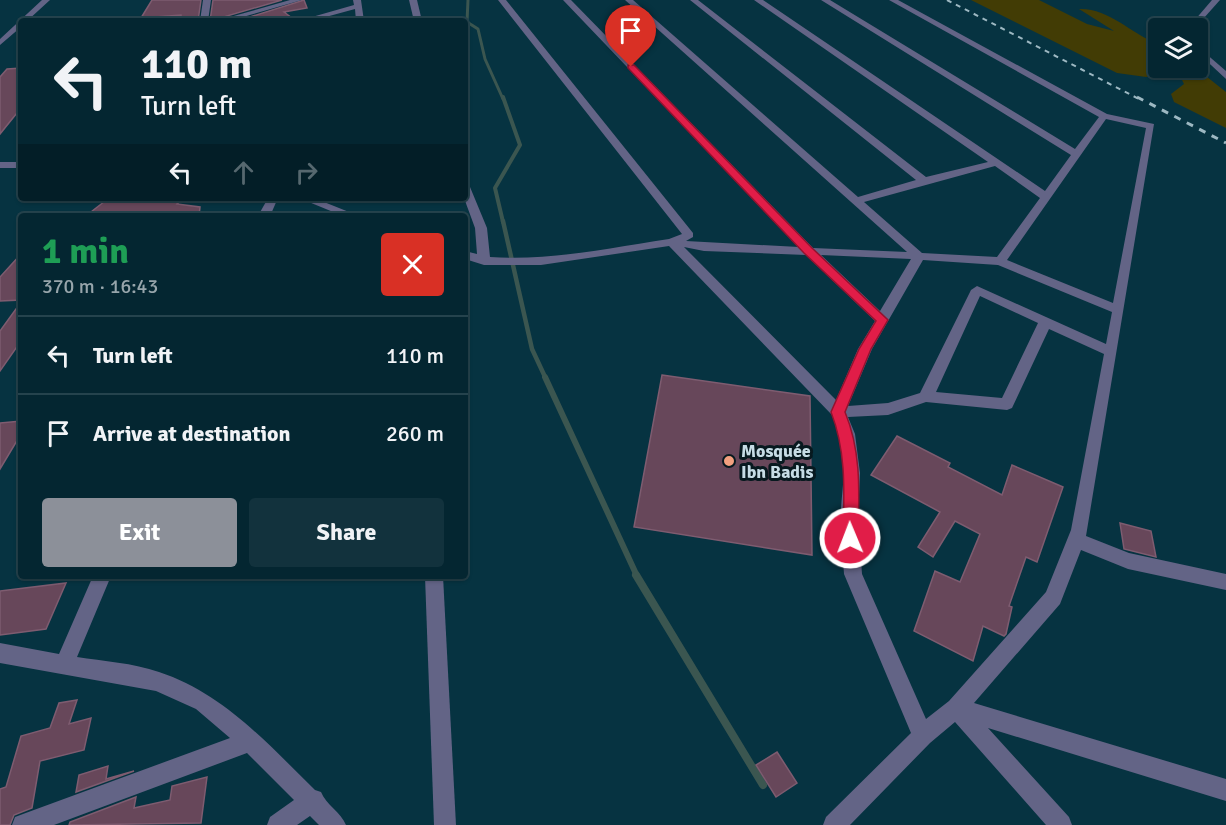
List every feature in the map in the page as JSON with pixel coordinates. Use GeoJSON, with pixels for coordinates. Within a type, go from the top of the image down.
{"type":"FeatureCollection","features":[{"type":"Feature","properties":{"kind":"street"},"geometry":{"type":"LineString","coordinates":[[26,18],[46,0]]}},
{"type":"Feature","properties":{"kind":"street"},"geometry":{"type":"LineString","coordinates":[[231,18],[298,0]]}},
{"type":"Feature","properties":{"kind":"street"},"geometry":{"type":"LineString","coordinates":[[413,0],[417,18]]}},
{"type":"Feature","properties":{"kind":"street"},"geometry":{"type":"LineString","coordinates":[[468,256],[484,261],[525,264],[672,242],[688,235],[502,0]]}},
{"type":"Feature","properties":{"kind":"street"},"geometry":{"type":"LineString","coordinates":[[567,0],[808,250],[882,320]]}},
{"type":"Feature","properties":{"kind":"street"},"geometry":{"type":"LineString","coordinates":[[629,0],[919,256]]}},
{"type":"Feature","properties":{"kind":"street"},"geometry":{"type":"LineString","coordinates":[[694,0],[924,181]]}},
{"type":"Feature","properties":{"kind":"street"},"geometry":{"type":"LineString","coordinates":[[758,0],[1046,197]]}},
{"type":"Feature","properties":{"kind":"street"},"geometry":{"type":"LineString","coordinates":[[825,0],[1077,154]]}},
{"type":"Feature","properties":{"kind":"street"},"geometry":{"type":"LineString","coordinates":[[840,819],[923,736],[956,708],[1053,598],[1076,540],[1151,126],[1104,116],[893,0]]}},
{"type":"Feature","properties":{"kind":"street"},"geometry":{"type":"LineString","coordinates":[[1200,18],[1216,0]]}},
{"type":"Feature","properties":{"kind":"street"},"geometry":{"type":"LineString","coordinates":[[205,18],[209,2]]}},
{"type":"Feature","properties":{"kind":"street"},"geometry":{"type":"LineString","coordinates":[[311,18],[358,3],[360,18]]}},
{"type":"Feature","properties":{"kind":"street"},"geometry":{"type":"LineString","coordinates":[[0,43],[18,26]]}},
{"type":"Feature","properties":{"kind":"street"},"geometry":{"type":"LineString","coordinates":[[1208,59],[1226,76]]}},
{"type":"Feature","properties":{"kind":"street"},"geometry":{"type":"LineString","coordinates":[[1000,261],[1104,116]]}},
{"type":"Feature","properties":{"kind":"street"},"geometry":{"type":"LineString","coordinates":[[855,201],[996,163]]}},
{"type":"Feature","properties":{"kind":"street"},"geometry":{"type":"LineString","coordinates":[[0,165],[18,165]]}},
{"type":"Feature","properties":{"kind":"street"},"geometry":{"type":"LineString","coordinates":[[468,194],[482,228],[484,261]]}},
{"type":"Feature","properties":{"kind":"street"},"geometry":{"type":"LineString","coordinates":[[312,201],[345,213]]}},
{"type":"Feature","properties":{"kind":"street"},"geometry":{"type":"LineString","coordinates":[[672,242],[704,247],[808,250],[1000,261],[1118,310]]}},
{"type":"Feature","properties":{"kind":"street"},"geometry":{"type":"LineString","coordinates":[[672,242],[838,412],[847,434],[852,473],[849,519],[853,574],[923,736]]}},
{"type":"Feature","properties":{"kind":"street"},"geometry":{"type":"LineString","coordinates":[[838,412],[865,349],[919,256]]}},
{"type":"Feature","properties":{"kind":"street"},"geometry":{"type":"LineString","coordinates":[[926,397],[977,290],[1111,352]]}},
{"type":"Feature","properties":{"kind":"street"},"geometry":{"type":"LineString","coordinates":[[838,412],[888,409],[926,397],[1007,404],[1045,322]]}},
{"type":"Feature","properties":{"kind":"street"},"geometry":{"type":"LineString","coordinates":[[1076,540],[1128,561],[1226,582]]}},
{"type":"Feature","properties":{"kind":"street"},"geometry":{"type":"LineString","coordinates":[[64,664],[101,579]]}},
{"type":"Feature","properties":{"kind":"street"},"geometry":{"type":"LineString","coordinates":[[434,579],[445,825]]}},
{"type":"Feature","properties":{"kind":"street"},"geometry":{"type":"LineString","coordinates":[[0,652],[157,681],[203,702],[250,741],[313,800],[335,825]]}},
{"type":"Feature","properties":{"kind":"street"},"geometry":{"type":"LineString","coordinates":[[956,708],[1226,790]]}},
{"type":"Feature","properties":{"kind":"street"},"geometry":{"type":"LineString","coordinates":[[956,708],[1061,825]]}},
{"type":"Feature","properties":{"kind":"street"},"geometry":{"type":"LineString","coordinates":[[23,825],[250,741]]}},
{"type":"Feature","properties":{"kind":"street"},"geometry":{"type":"LineString","coordinates":[[279,825],[313,800]]}},
{"type":"Feature","properties":{"kind":"shaded area"},"geometry":{"type":"Polygon","coordinates":[[[971,0],[1039,0],[1087,24],[1114,31],[1079,9],[1100,12],[1110,17],[1148,40],[1148,77],[1117,73],[971,0]]]}},
{"type":"Feature","properties":{"kind":"shaded area"},"geometry":{"type":"Polygon","coordinates":[[[1181,78],[1208,78],[1226,92],[1226,128],[1174,102],[1171,94],[1184,84],[1181,78]]]}},
{"type":"Feature","properties":{"kind":"building"},"geometry":{"type":"Polygon","coordinates":[[[152,0],[201,0],[198,18],[182,18],[181,15],[141,18],[152,0]]]}},
{"type":"Feature","properties":{"kind":"building"},"geometry":{"type":"Polygon","coordinates":[[[213,0],[282,0],[220,18],[210,18],[213,0]]]}},
{"type":"Feature","properties":{"kind":"building"},"geometry":{"type":"Polygon","coordinates":[[[304,0],[307,8],[284,12],[292,18],[247,18],[304,0]]]}},
{"type":"Feature","properties":{"kind":"building"},"geometry":{"type":"Polygon","coordinates":[[[18,68],[18,112],[0,134],[0,77],[7,69],[18,68]]]}},
{"type":"Feature","properties":{"kind":"building"},"geometry":{"type":"Polygon","coordinates":[[[105,201],[180,201],[177,204],[200,207],[199,213],[91,212],[105,201]]]}},
{"type":"Feature","properties":{"kind":"building"},"geometry":{"type":"Polygon","coordinates":[[[18,257],[18,300],[0,301],[0,277],[18,257]]]}},
{"type":"Feature","properties":{"kind":"building"},"geometry":{"type":"Polygon","coordinates":[[[18,306],[18,345],[0,371],[0,331],[18,306]]]}},
{"type":"Feature","properties":{"kind":"building","name":"Mosquée Ibn Badis"},"geometry":{"type":"Polygon","coordinates":[[[662,375],[810,396],[812,555],[634,527],[662,375]]]}},
{"type":"Feature","properties":{"kind":"building"},"geometry":{"type":"Polygon","coordinates":[[[18,421],[18,439],[0,469],[0,423],[18,421]]]}},
{"type":"Feature","properties":{"kind":"building"},"geometry":{"type":"Polygon","coordinates":[[[897,436],[950,463],[948,467],[1002,495],[1012,465],[1063,487],[1037,562],[1026,557],[1009,606],[1012,607],[1006,634],[1004,636],[983,626],[973,661],[914,631],[935,571],[960,582],[980,534],[955,521],[933,557],[918,547],[940,512],[871,475],[897,436]]]}},
{"type":"Feature","properties":{"kind":"building"},"geometry":{"type":"Polygon","coordinates":[[[1120,523],[1151,531],[1156,557],[1124,549],[1120,523]]]}},
{"type":"Feature","properties":{"kind":"building"},"geometry":{"type":"Polygon","coordinates":[[[66,583],[46,629],[0,635],[0,591],[66,583]]]}},
{"type":"Feature","properties":{"kind":"building"},"geometry":{"type":"Polygon","coordinates":[[[77,700],[69,724],[91,718],[84,750],[40,761],[32,808],[14,815],[10,825],[0,825],[0,789],[6,787],[21,736],[50,728],[59,703],[77,700]]]}},
{"type":"Feature","properties":{"kind":"building"},"geometry":{"type":"Polygon","coordinates":[[[777,752],[797,783],[776,797],[756,765],[777,752]]]}},
{"type":"Feature","properties":{"kind":"building"},"geometry":{"type":"Polygon","coordinates":[[[108,766],[106,779],[134,771],[76,792],[79,775],[108,766]]]}},
{"type":"Feature","properties":{"kind":"building"},"geometry":{"type":"Polygon","coordinates":[[[207,777],[201,823],[69,825],[70,822],[136,797],[134,808],[170,800],[172,786],[207,777]]]}},
{"type":"Feature","properties":{"kind":"waterway"},"geometry":{"type":"LineString","coordinates":[[467,18],[468,0]]}},
{"type":"Feature","properties":{"kind":"waterway"},"geometry":{"type":"LineString","coordinates":[[468,23],[478,29],[485,59],[503,99]]}},
{"type":"Feature","properties":{"kind":"waterway"},"geometry":{"type":"LineString","coordinates":[[503,97],[520,145],[495,188],[503,222]]}},
{"type":"Feature","properties":{"kind":"waterway"},"geometry":{"type":"LineString","coordinates":[[503,221],[532,349],[546,379]]}},
{"type":"Feature","properties":{"kind":"waterway"},"geometry":{"type":"LineString","coordinates":[[545,377],[637,576]]}},
{"type":"Feature","properties":{"kind":"waterway"},"geometry":{"type":"LineString","coordinates":[[636,575],[763,785]]}},
{"type":"Feature","properties":{"kind":"railway"},"geometry":{"type":"LineString","coordinates":[[947,0],[1139,99]]}},
{"type":"Feature","properties":{"kind":"railway"},"geometry":{"type":"LineString","coordinates":[[1137,97],[1226,143]]}},
{"type":"Feature","properties":{"kind":"place","name":"Mosquée Ibn Badis"},"geometry":{"type":"Point","coordinates":[729,461]}},
{"type":"Feature","properties":{"kind":"route"},"geometry":{"type":"LineString","coordinates":[[631,67],[808,250],[882,320],[865,349],[838,412],[847,434],[852,473],[850,538]]}}]}
